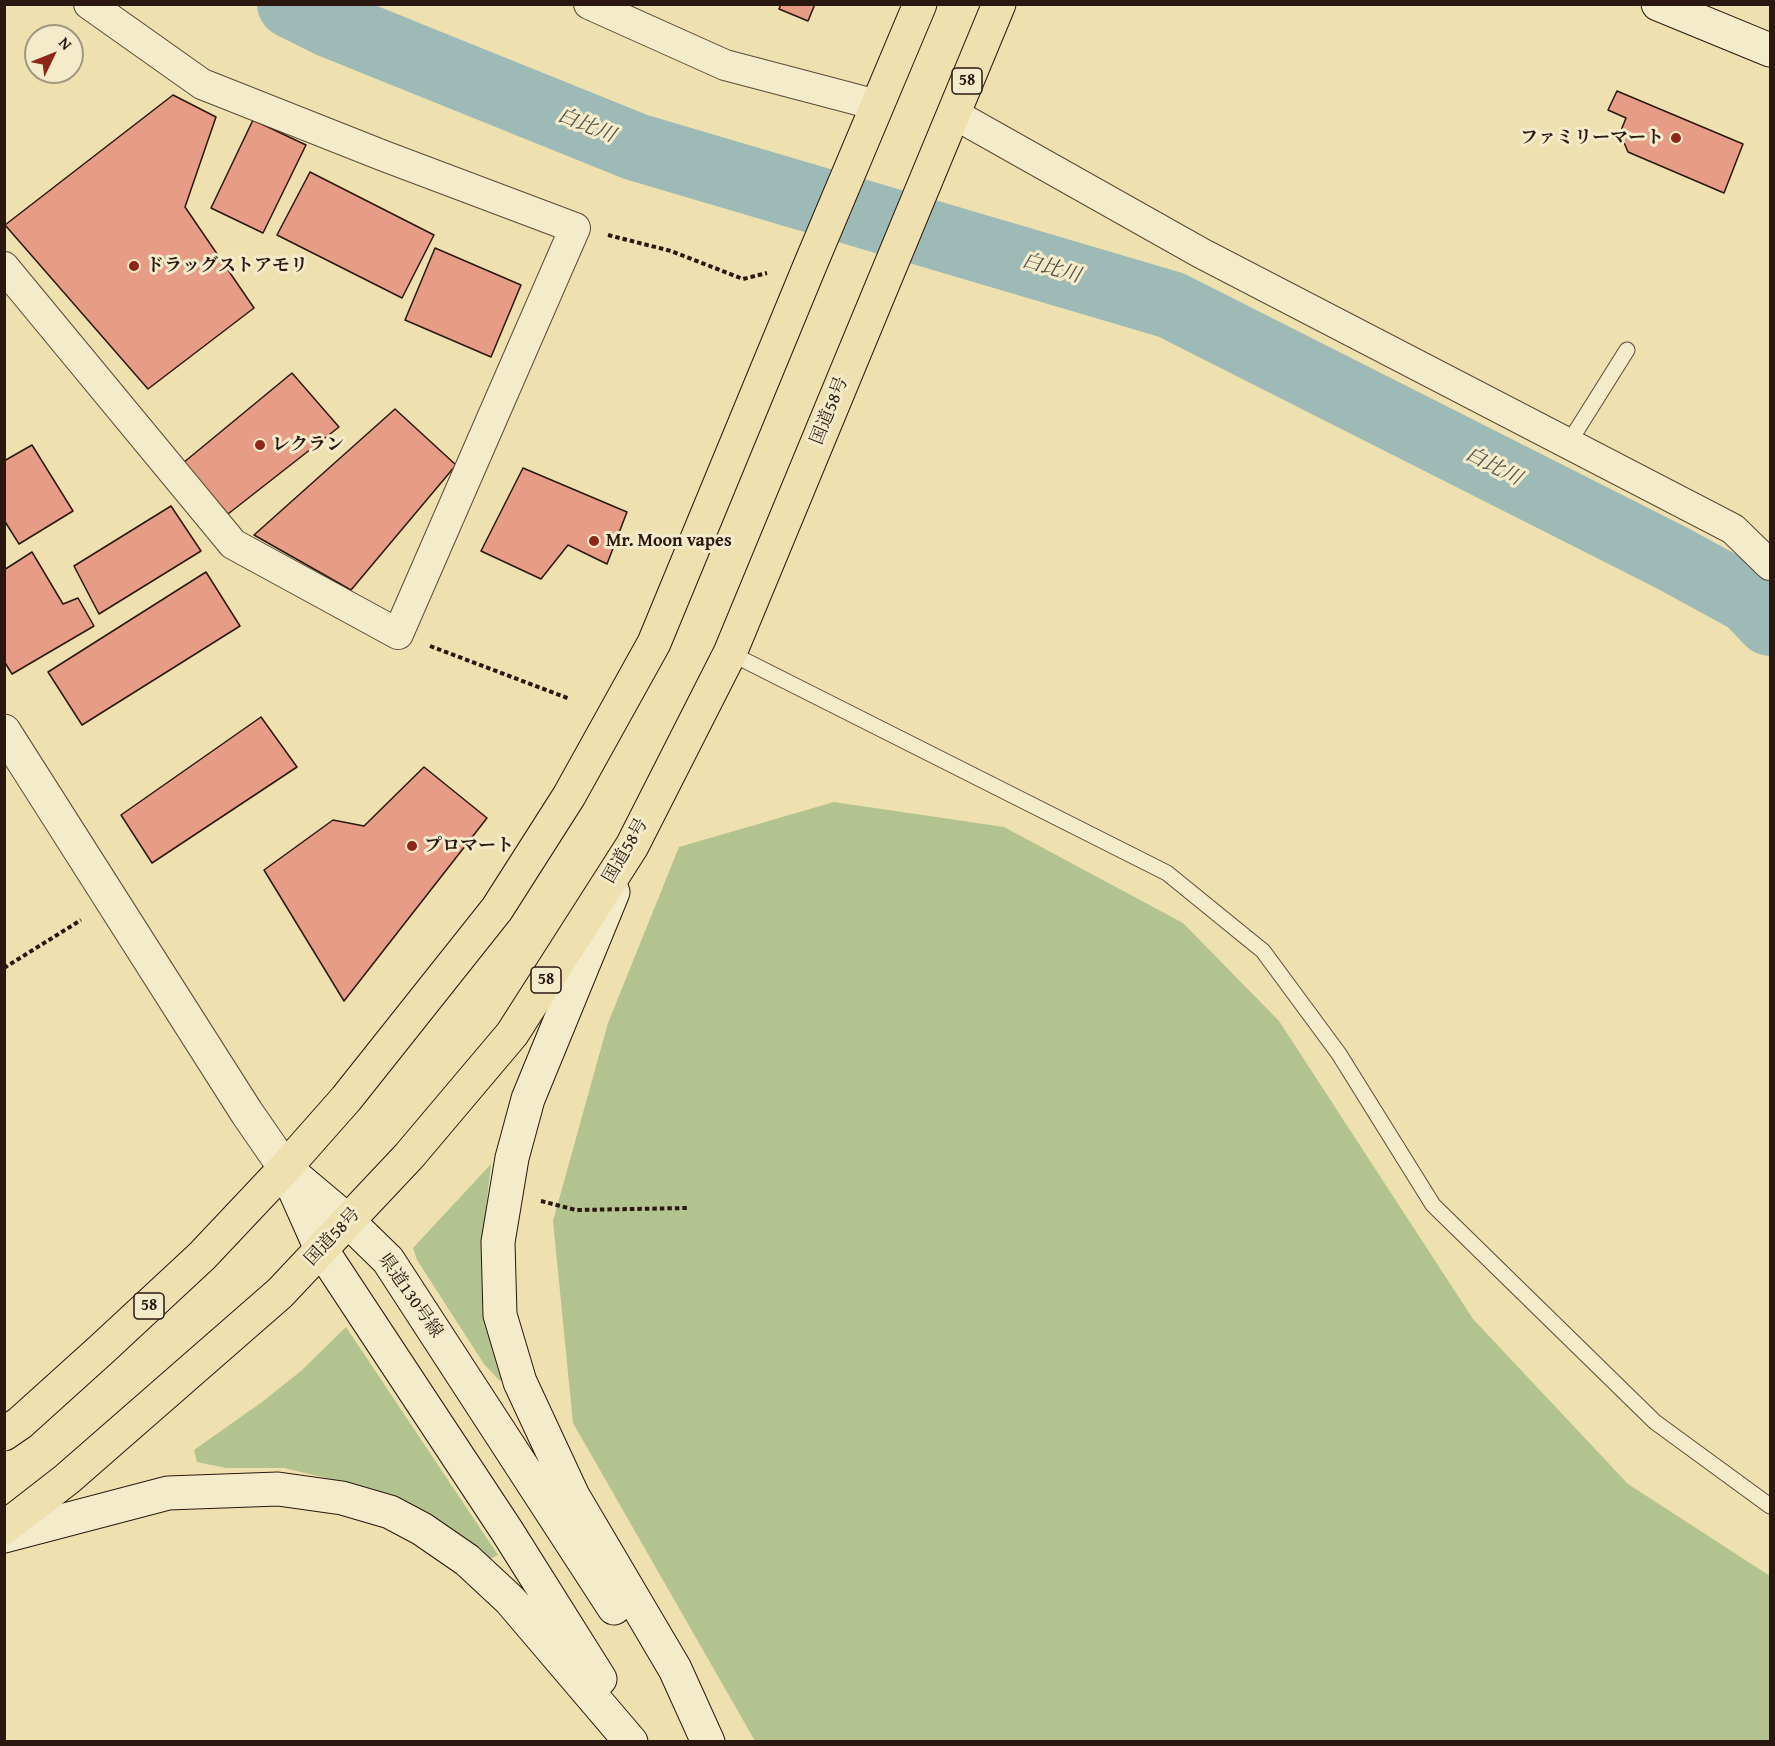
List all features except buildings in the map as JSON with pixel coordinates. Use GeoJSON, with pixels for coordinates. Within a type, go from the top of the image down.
{"type":"FeatureCollection","features":[{"type":"Feature","properties":{"kind":"highway","name":"58"},"geometry":{"type":"LineString","coordinates":[[4,1434],[20,1423],[202,1256],[285,1168],[346,1099],[497,909],[569,796],[654,644],[920,4]]}},
{"type":"Feature","properties":{"kind":"highway","name":"国道58号"},"geometry":{"type":"LineString","coordinates":[[4,1528],[67,1479],[280,1293],[409,1156],[512,1034],[632,846],[730,653],[999,4]]}},
{"type":"Feature","properties":{"kind":"main road"},"geometry":{"type":"LineString","coordinates":[[1658,4],[1770,50]]}},
{"type":"Feature","properties":{"kind":"main road"},"geometry":{"type":"LineString","coordinates":[[4,731],[247,1113],[285,1168],[321,1249],[507,1531],[639,1742]]}},
{"type":"Feature","properties":{"kind":"main road"},"geometry":{"type":"LineString","coordinates":[[632,846],[528,1098],[512,1158],[498,1242],[500,1316],[520,1382],[573,1496],[675,1669],[708,1742]]}},
{"type":"Feature","properties":{"kind":"main road","name":"県道130号線"},"geometry":{"type":"LineString","coordinates":[[285,1168],[348,1221],[388,1260],[701,1742]]}},
{"type":"Feature","properties":{"kind":"main road"},"geometry":{"type":"LineString","coordinates":[[4,1536],[168,1493],[278,1489],[342,1498],[390,1512],[422,1529],[467,1560],[510,1600],[631,1742]]}},
{"type":"Feature","properties":{"kind":"street"},"geometry":{"type":"LineString","coordinates":[[4,267],[233,544],[398,634],[575,228],[202,84],[89,4]]}},
{"type":"Feature","properties":{"kind":"street"},"geometry":{"type":"LineString","coordinates":[[589,4],[725,65],[873,117]]}},
{"type":"Feature","properties":{"kind":"street"},"geometry":{"type":"LineString","coordinates":[[954,114],[1201,253],[1733,529],[1770,565]]}},
{"type":"Feature","properties":{"kind":"lane"},"geometry":{"type":"LineString","coordinates":[[1569,444],[1627,350]]}},
{"type":"Feature","properties":{"kind":"lane"},"geometry":{"type":"LineString","coordinates":[[730,653],[1167,873],[1263,951],[1339,1054],[1433,1205],[1655,1422],[1770,1506]]}},
{"type":"Feature","properties":{"kind":"path"},"geometry":{"type":"LineString","coordinates":[[575,228],[671,251],[743,279],[811,263]]}},
{"type":"Feature","properties":{"kind":"path"},"geometry":{"type":"LineString","coordinates":[[398,634],[570,699]]}},
{"type":"Feature","properties":{"kind":"path"},"geometry":{"type":"LineString","coordinates":[[4,968],[112,900]]}},
{"type":"Feature","properties":{"kind":"path"},"geometry":{"type":"LineString","coordinates":[[532,1199],[576,1210],[688,1208]]}},
{"type":"Feature","properties":{"kind":"green space"},"geometry":{"type":"Polygon","coordinates":[[[834,802],[1004,827],[1183,923],[1279,1021],[1473,1319],[1628,1484],[1770,1576],[1770,1741],[755,1741],[573,1423],[553,1221],[608,1023],[679,847],[834,802]]]}},
{"type":"Feature","properties":{"kind":"green space"},"geometry":{"type":"Polygon","coordinates":[[[491,1164],[483,1235],[507,1376],[500,1381],[484,1364],[417,1260],[413,1248],[491,1164]]]}},
{"type":"Feature","properties":{"kind":"green space"},"geometry":{"type":"Polygon","coordinates":[[[346,1327],[498,1555],[490,1559],[476,1546],[399,1499],[364,1487],[284,1468],[226,1468],[197,1462],[194,1450],[301,1371],[346,1327]]]}},
{"type":"Feature","properties":{"kind":"waterway","name":"白比川"},"geometry":{"type":"LineString","coordinates":[[291,4],[331,24],[636,147],[1171,305],[1672,558],[1749,600],[1770,622]]}},
{"type":"Feature","properties":{"kind":"place","name":"ファミリーマート"},"geometry":{"type":"Point","coordinates":[1676,138]}},
{"type":"Feature","properties":{"kind":"place","name":"ドラッグストアモリ"},"geometry":{"type":"Point","coordinates":[134,266]}},
{"type":"Feature","properties":{"kind":"place","name":"レクラン"},"geometry":{"type":"Point","coordinates":[260,445]}},
{"type":"Feature","properties":{"kind":"place","name":"Mr. Moon vapes"},"geometry":{"type":"Point","coordinates":[594,541]}},
{"type":"Feature","properties":{"kind":"place","name":"プロマート"},"geometry":{"type":"Point","coordinates":[412,846]}}]}
